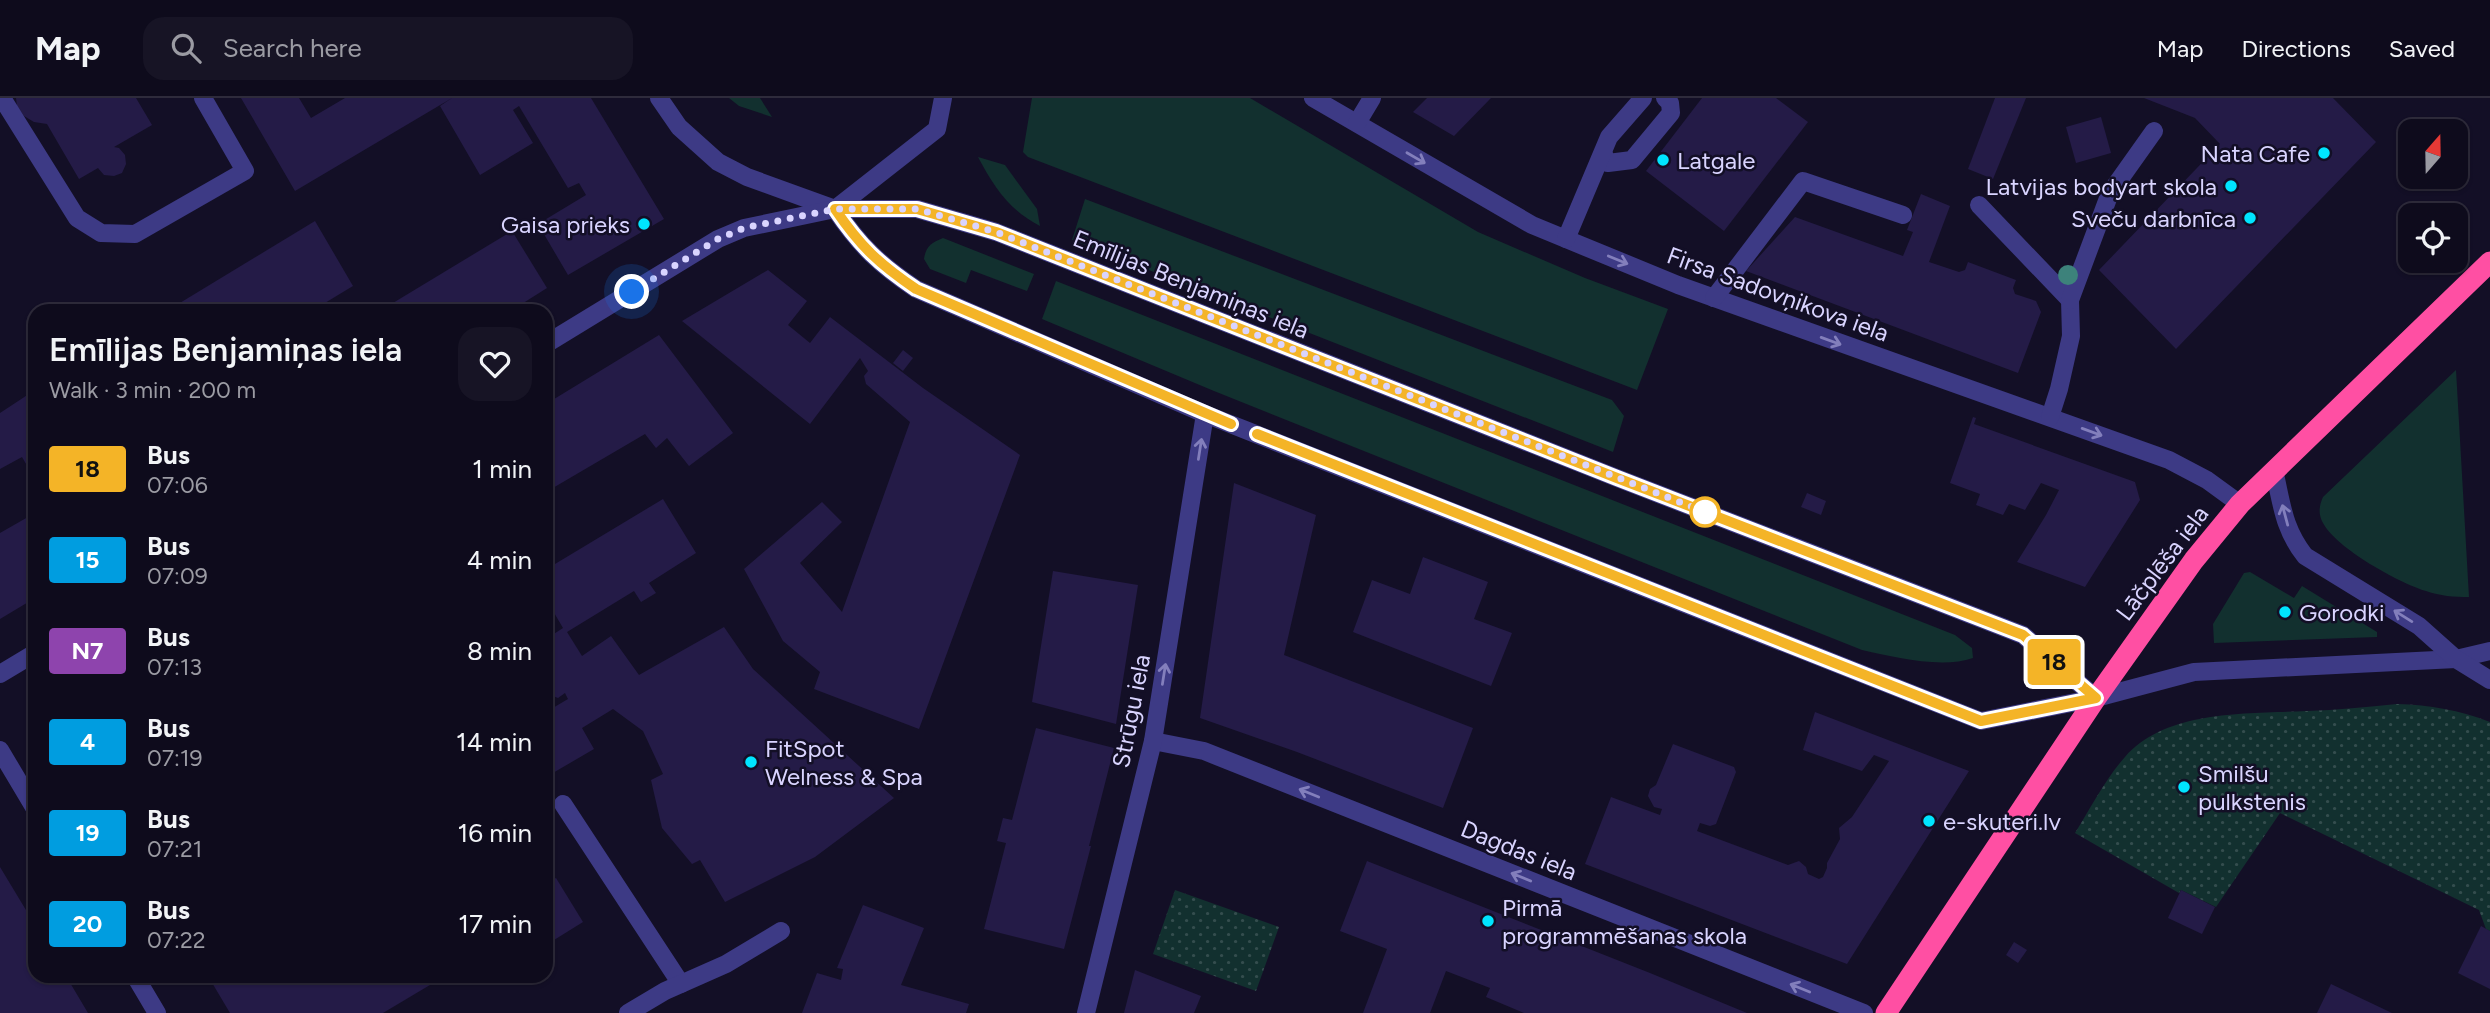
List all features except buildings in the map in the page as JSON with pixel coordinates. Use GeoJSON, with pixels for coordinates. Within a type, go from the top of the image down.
{"type":"FeatureCollection","features":[{"type":"Feature","properties":{"kind":"highway","name":"Lāčplēša iela"},"geometry":{"type":"LineString","coordinates":[[1886,1013],[2096,698],[2187,570],[2240,504],[2490,262]]}},
{"type":"Feature","properties":{"kind":"street"},"geometry":{"type":"LineString","coordinates":[[2,98],[77,218],[101,233],[135,234],[245,171],[203,98]]}},
{"type":"Feature","properties":{"kind":"street","name":"Emīlijas Benjamiņas iela"},"geometry":{"type":"LineString","coordinates":[[659,98],[679,127],[718,162],[747,177],[835,209],[917,209],[996,232],[1604,473],[2023,635],[2096,698]]}},
{"type":"Feature","properties":{"kind":"street"},"geometry":{"type":"LineString","coordinates":[[553,340],[718,239],[744,228],[835,209],[937,129],[943,98]]}},
{"type":"Feature","properties":{"kind":"street","name":"Firsa Sadovņikova iela"},"geometry":{"type":"LineString","coordinates":[[1313,98],[1532,225],[1714,298],[2169,460],[2207,480],[2240,504]]}},
{"type":"Feature","properties":{"kind":"street"},"geometry":{"type":"LineString","coordinates":[[1357,123],[1372,98]]}},
{"type":"Feature","properties":{"kind":"street"},"geometry":{"type":"LineString","coordinates":[[1566,239],[1609,137],[1643,98]]}},
{"type":"Feature","properties":{"kind":"street"},"geometry":{"type":"LineString","coordinates":[[1603,153],[1608,163],[1632,160],[1671,113],[1670,103],[1665,98]]}},
{"type":"Feature","properties":{"kind":"street"},"geometry":{"type":"LineString","coordinates":[[2050,417],[2071,336],[2070,300],[2110,193],[2154,131]]}},
{"type":"Feature","properties":{"kind":"street"},"geometry":{"type":"LineString","coordinates":[[1714,298],[1803,181],[1903,215]]}},
{"type":"Feature","properties":{"kind":"street"},"geometry":{"type":"LineString","coordinates":[[1979,205],[2070,300]]}},
{"type":"Feature","properties":{"kind":"street"},"geometry":{"type":"LineString","coordinates":[[835,209],[856,240],[885,268],[916,289],[1205,414],[1981,721],[2096,698],[2194,672],[2456,659],[2490,650]]}},
{"type":"Feature","properties":{"kind":"street","name":"Strūgu iela"},"geometry":{"type":"LineString","coordinates":[[1086,1013],[1153,741],[1205,414]]}},
{"type":"Feature","properties":{"kind":"street"},"geometry":{"type":"LineString","coordinates":[[2274,470],[2284,517],[2292,539],[2305,556],[2419,626],[2456,659],[2490,680]]}},
{"type":"Feature","properties":{"kind":"street"},"geometry":{"type":"LineString","coordinates":[[0,674],[28,657]]}},
{"type":"Feature","properties":{"kind":"street","name":"Dagdas iela"},"geometry":{"type":"LineString","coordinates":[[1153,741],[1204,751],[1864,1013]]}},
{"type":"Feature","properties":{"kind":"street"},"geometry":{"type":"LineString","coordinates":[[0,750],[28,797]]}},
{"type":"Feature","properties":{"kind":"street"},"geometry":{"type":"LineString","coordinates":[[563,804],[681,984]]}},
{"type":"Feature","properties":{"kind":"street"},"geometry":{"type":"LineString","coordinates":[[628,1013],[681,984],[726,964],[781,931]]}},
{"type":"Feature","properties":{"kind":"street"},"geometry":{"type":"LineString","coordinates":[[139,983],[157,1013]]}},
{"type":"Feature","properties":{"kind":"green space"},"geometry":{"type":"Polygon","coordinates":[[[729,98],[760,98],[772,117],[739,106],[729,98]]]}},
{"type":"Feature","properties":{"kind":"green space"},"geometry":{"type":"Polygon","coordinates":[[[1032,98],[1250,98],[1478,232],[1585,278],[1668,309],[1637,390],[1028,157],[1023,152],[1032,98]]]}},
{"type":"Feature","properties":{"kind":"green space"},"geometry":{"type":"Polygon","coordinates":[[[978,157],[1005,165],[1037,209],[1040,226],[1019,213],[1003,197],[978,157]]]}},
{"type":"Feature","properties":{"kind":"green space"},"geometry":{"type":"Polygon","coordinates":[[[1085,199],[1612,400],[1624,416],[1613,452],[1072,240],[1085,199]]]}},
{"type":"Feature","properties":{"kind":"green space"},"geometry":{"type":"Polygon","coordinates":[[[943,238],[1034,274],[1027,291],[971,270],[966,283],[930,269],[924,259],[926,251],[932,243],[943,238]]]}},
{"type":"Feature","properties":{"kind":"green space"},"geometry":{"type":"Polygon","coordinates":[[[1056,281],[1955,635],[1972,648],[1973,658],[1932,662],[1862,650],[1214,391],[1042,319],[1056,281]]]}},
{"type":"Feature","properties":{"kind":"green space"},"geometry":{"type":"Polygon","coordinates":[[[2456,370],[2469,597],[2431,593],[2385,573],[2330,533],[2320,513],[2323,497],[2456,370]]]}},
{"type":"Feature","properties":{"kind":"green space"},"geometry":{"type":"Polygon","coordinates":[[[2250,572],[2294,598],[2302,586],[2377,632],[2377,637],[2214,643],[2213,624],[2244,573],[2250,572]]]}},
{"type":"Feature","properties":{"kind":"green space"},"geometry":{"type":"Polygon","coordinates":[[[2397,704],[2444,709],[2490,722],[2490,931],[2486,929],[2479,910],[2280,813],[2216,907],[2181,890],[2179,893],[2075,833],[2118,765],[2142,741],[2163,730],[2186,722],[2235,714],[2397,704]]]}},
{"type":"Feature","properties":{"kind":"green space"},"geometry":{"type":"Polygon","coordinates":[[[1175,890],[1279,927],[1256,991],[1153,954],[1175,890]]]}},
{"type":"Feature","properties":{"kind":"bus line","name":"18"},"geometry":{"type":"LineString","coordinates":[[1231,424],[916,289],[885,268],[856,240],[835,209],[917,209],[996,232],[1617,478],[2023,635],[2096,698],[1981,721],[1257,434]]}},
{"type":"Feature","properties":{"kind":"place","name":"Nata Cafe"},"geometry":{"type":"Point","coordinates":[2324,153]}},
{"type":"Feature","properties":{"kind":"place","name":"Latgale"},"geometry":{"type":"Point","coordinates":[1663,160]}},
{"type":"Feature","properties":{"kind":"place","name":"Latvijas bodyart skola"},"geometry":{"type":"Point","coordinates":[2231,186]}},
{"type":"Feature","properties":{"kind":"place","name":"Sveču darbnīca"},"geometry":{"type":"Point","coordinates":[2250,218]}},
{"type":"Feature","properties":{"kind":"place","name":"Gaisa prieks"},"geometry":{"type":"Point","coordinates":[644,224]}},
{"type":"Feature","properties":{"kind":"place","name":"Gorodki"},"geometry":{"type":"Point","coordinates":[2285,612]}},
{"type":"Feature","properties":{"kind":"place","name":"FitSpot Welness & Spa"},"geometry":{"type":"Point","coordinates":[751,762]}},
{"type":"Feature","properties":{"kind":"place","name":"Smilšu pulkstenis"},"geometry":{"type":"Point","coordinates":[2184,787]}},
{"type":"Feature","properties":{"kind":"place","name":"e-skuteri.lv"},"geometry":{"type":"Point","coordinates":[1929,821]}},
{"type":"Feature","properties":{"kind":"place","name":"Pirmā programmēšanas skola"},"geometry":{"type":"Point","coordinates":[1488,921]}},
{"type":"Feature","properties":{"kind":"route"},"geometry":{"type":"LineString","coordinates":[[632,292],[718,239],[744,228],[835,209],[917,209],[996,232],[1705,512]]}}]}
